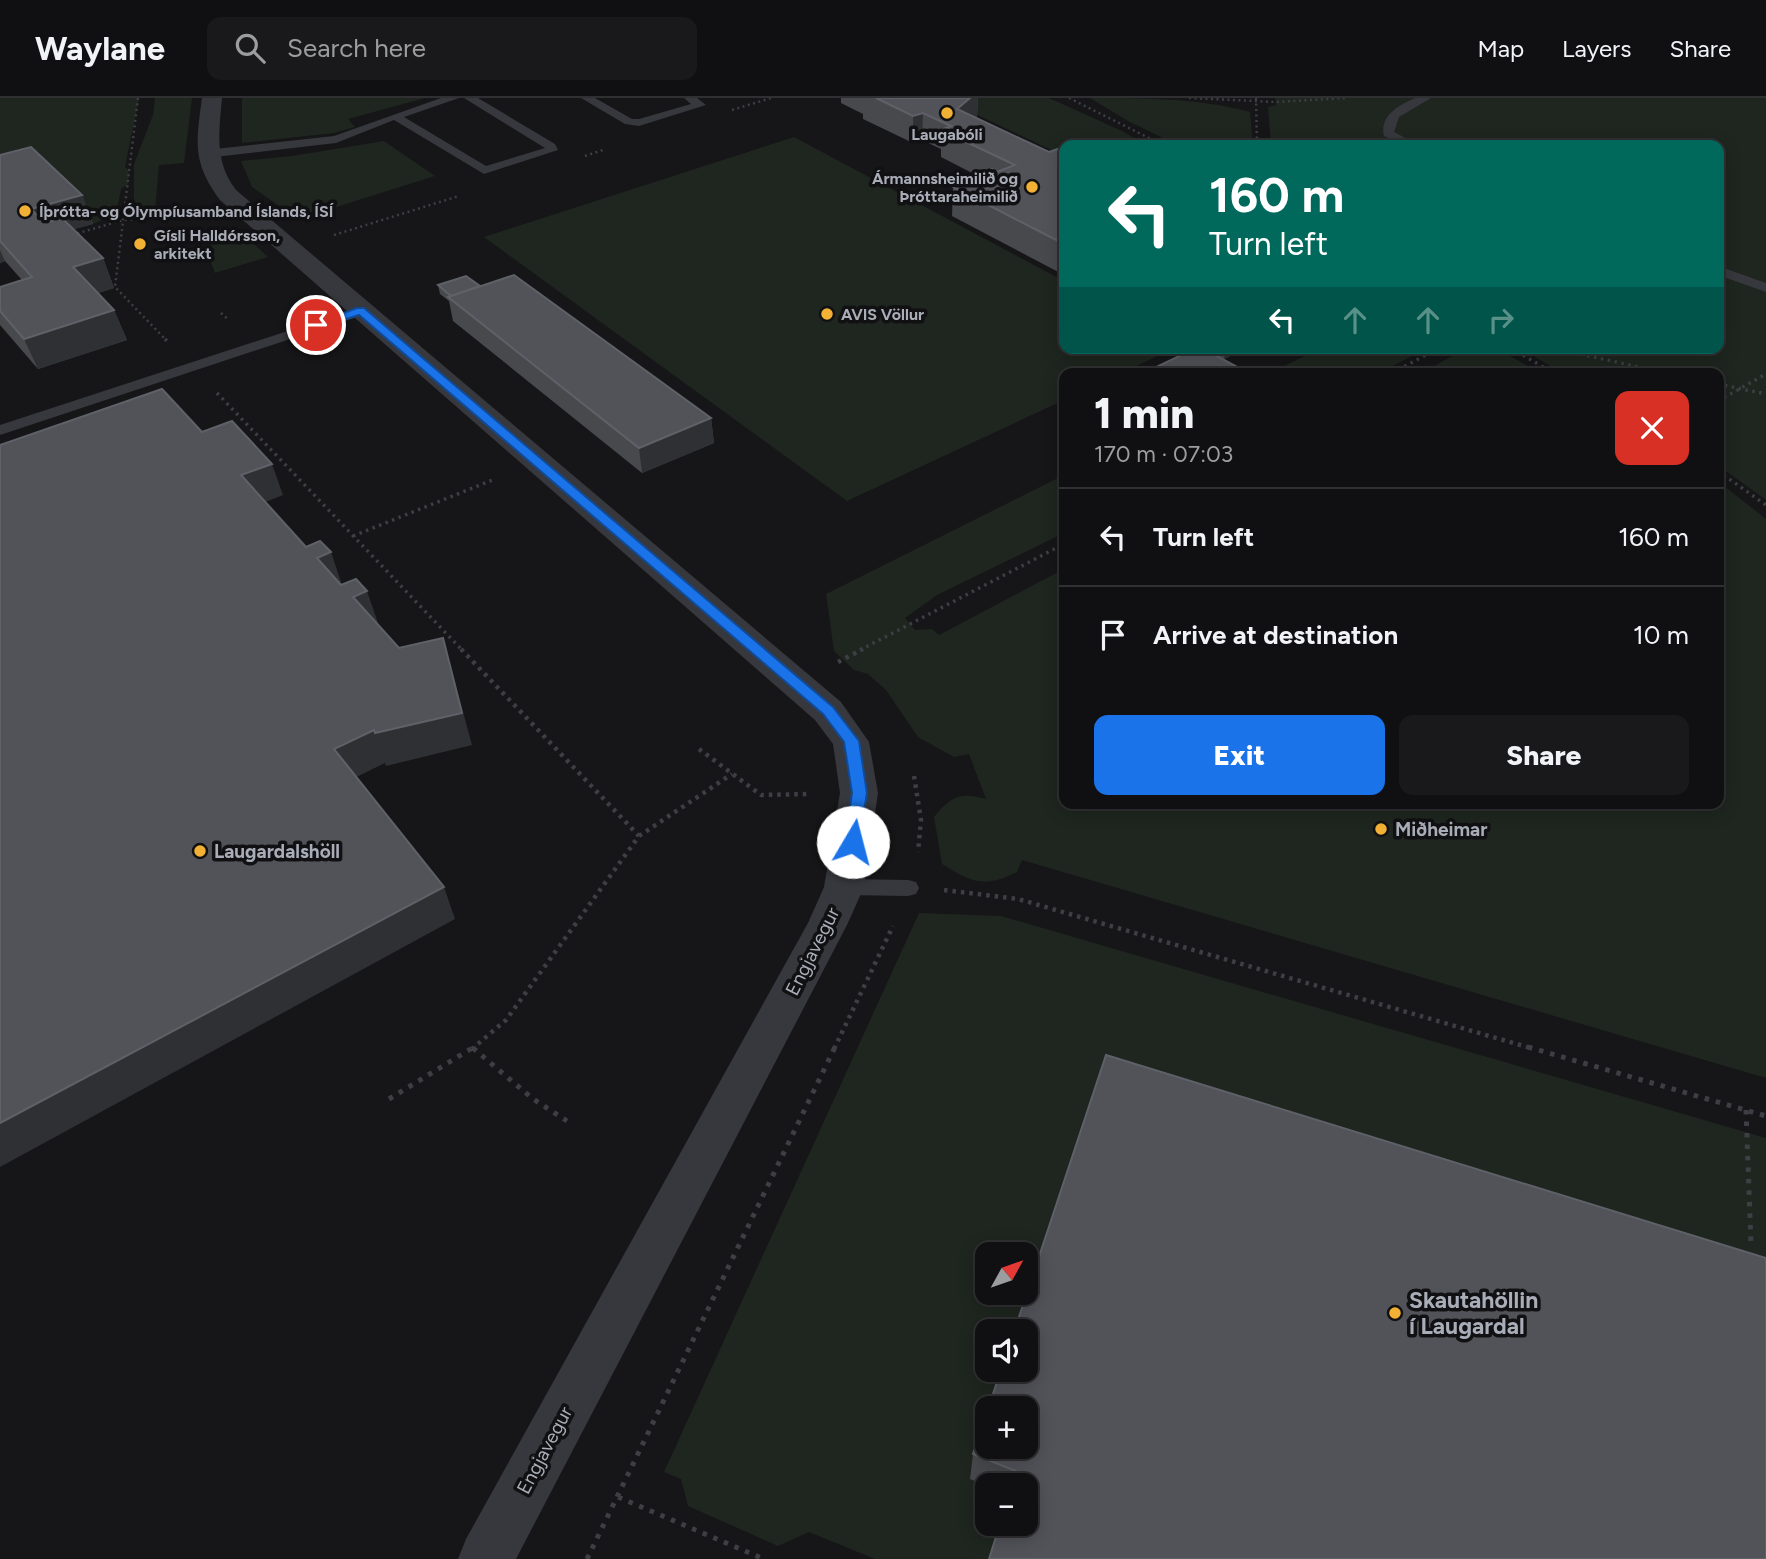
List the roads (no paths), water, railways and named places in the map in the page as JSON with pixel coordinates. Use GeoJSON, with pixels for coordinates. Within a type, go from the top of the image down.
{"type":"FeatureCollection","features":[{"type":"Feature","properties":{"kind":"street","name":"Engjavegur"},"geometry":{"type":"LineString","coordinates":[[212,98],[206,154],[213,178],[228,195],[828,711],[851,741],[859,793],[844,887],[827,925],[486,1559]]}},
{"type":"Feature","properties":{"kind":"lane"},"geometry":{"type":"LineString","coordinates":[[206,154],[336,139],[395,116],[453,98]]}},
{"type":"Feature","properties":{"kind":"lane"},"geometry":{"type":"LineString","coordinates":[[395,116],[484,170],[552,150],[470,98]]}},
{"type":"Feature","properties":{"kind":"lane"},"geometry":{"type":"LineString","coordinates":[[587,98],[629,122],[639,123],[699,105],[690,98]]}},
{"type":"Feature","properties":{"kind":"lane"},"geometry":{"type":"LineString","coordinates":[[1402,140],[1388,134],[1388,124],[1392,116],[1424,98]]}},
{"type":"Feature","properties":{"kind":"lane"},"geometry":{"type":"LineString","coordinates":[[1724,272],[1766,288]]}},
{"type":"Feature","properties":{"kind":"lane"},"geometry":{"type":"LineString","coordinates":[[0,430],[360,310]]}},
{"type":"Feature","properties":{"kind":"lane"},"geometry":{"type":"LineString","coordinates":[[844,887],[908,888]]}},
{"type":"Feature","properties":{"kind":"place","name":"Laugabóli"},"geometry":{"type":"Point","coordinates":[947,113]}},
{"type":"Feature","properties":{"kind":"place","name":"Ármannsheimilið og Þróttaraheimilið"},"geometry":{"type":"Point","coordinates":[1032,187]}},
{"type":"Feature","properties":{"kind":"place","name":"Íþrótta- og Ólympíusamband Íslands, ÍSÍ"},"geometry":{"type":"Point","coordinates":[25,211]}},
{"type":"Feature","properties":{"kind":"place","name":"Gísli Halldórsson, arkitekt"},"geometry":{"type":"Point","coordinates":[140,244]}},
{"type":"Feature","properties":{"kind":"place","name":"AVIS Völlur"},"geometry":{"type":"Point","coordinates":[827,314]}},
{"type":"Feature","properties":{"kind":"place","name":"Miðheimar"},"geometry":{"type":"Point","coordinates":[1381,829]}},
{"type":"Feature","properties":{"kind":"place","name":"Laugardalshöll"},"geometry":{"type":"Point","coordinates":[200,851]}},
{"type":"Feature","properties":{"kind":"place","name":"Skautahöllin í Laugardal"},"geometry":{"type":"Point","coordinates":[1395,1313]}}]}
